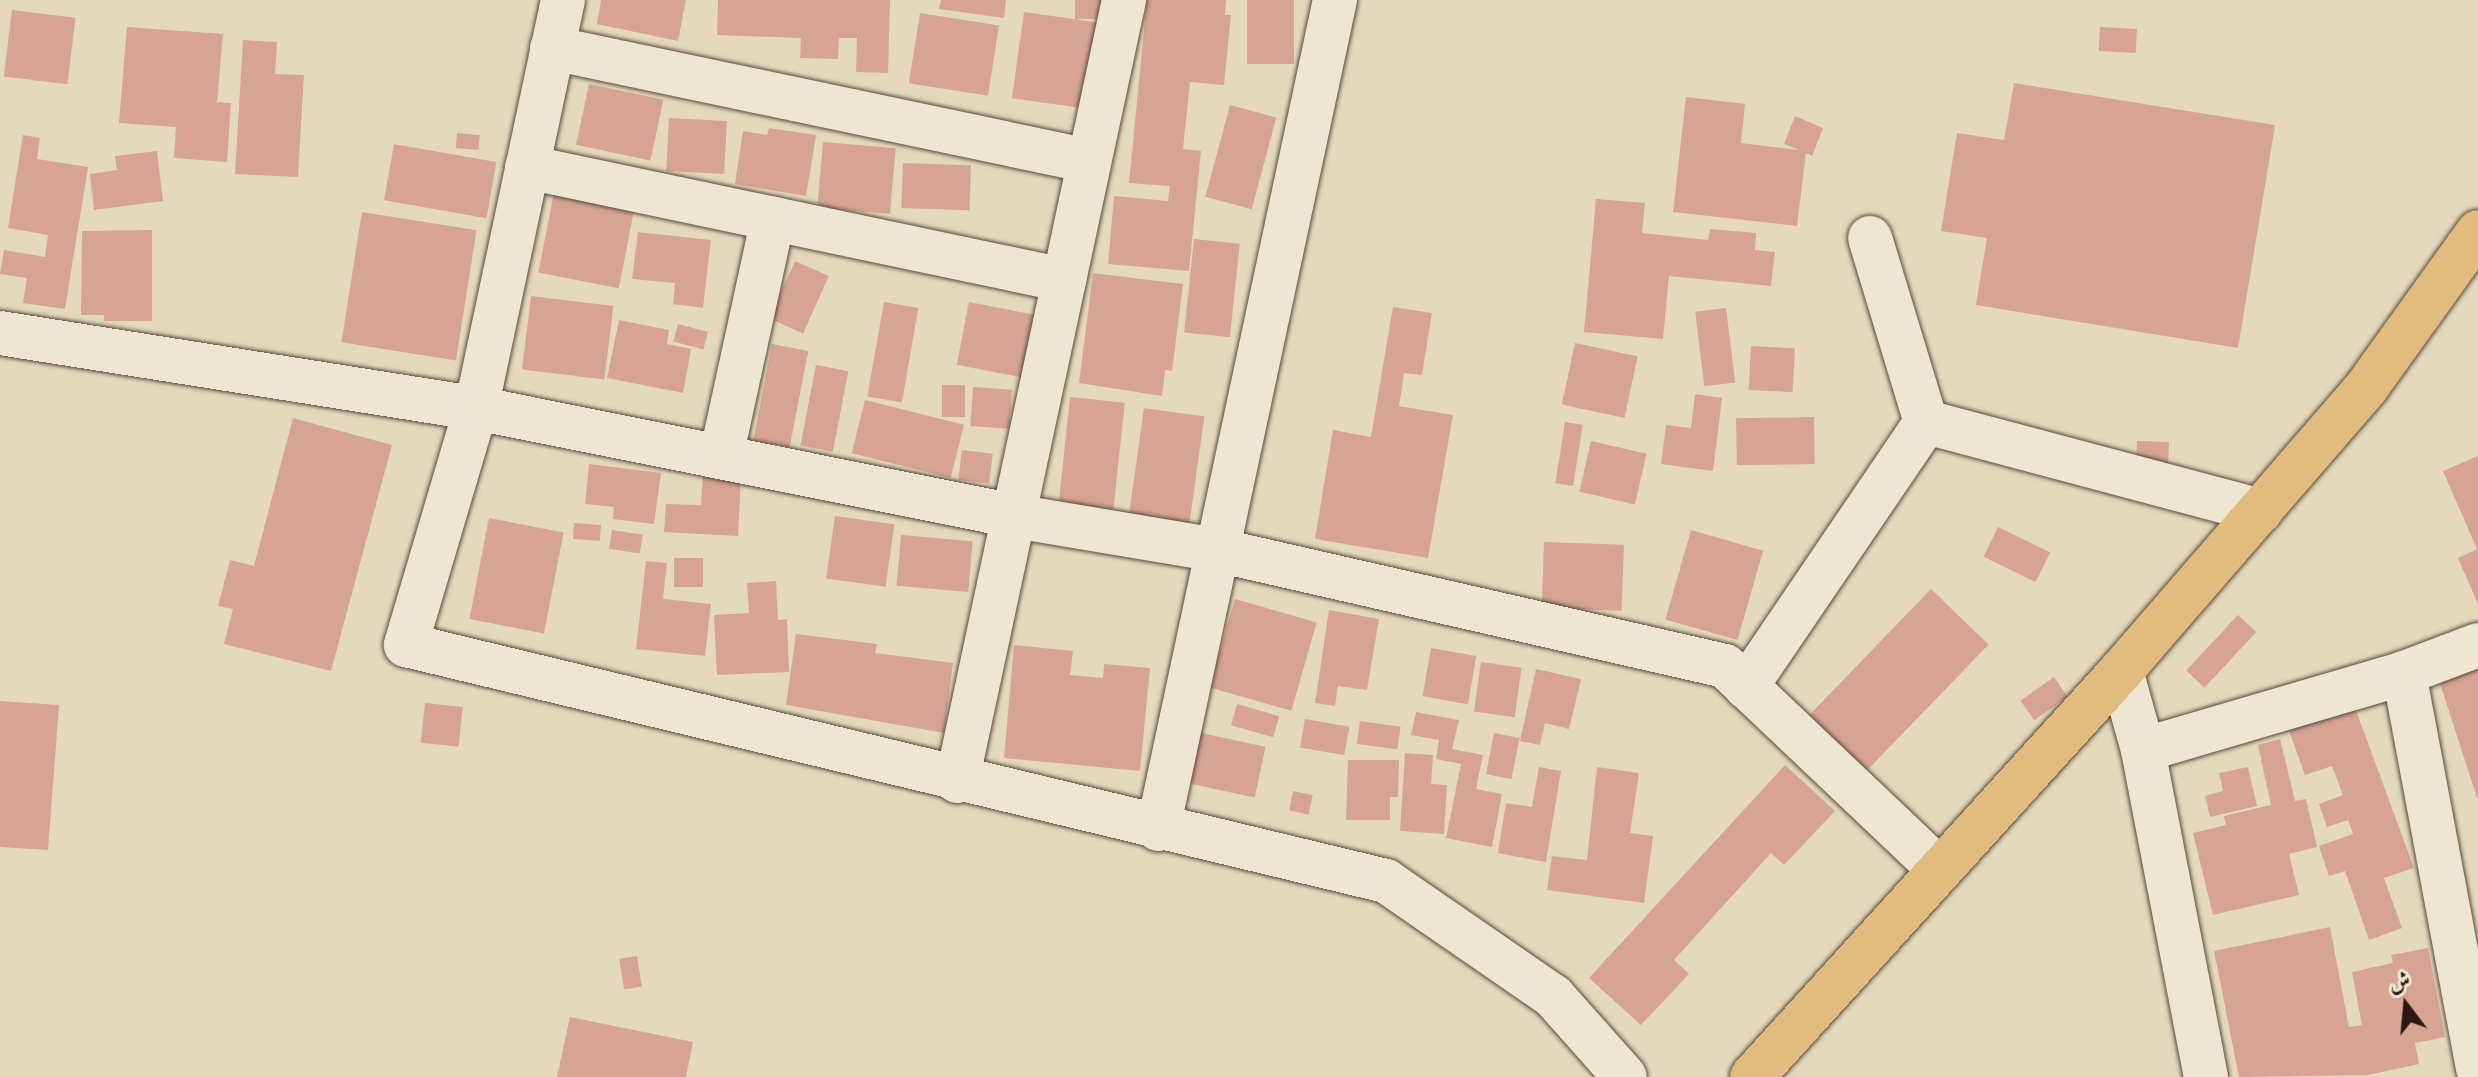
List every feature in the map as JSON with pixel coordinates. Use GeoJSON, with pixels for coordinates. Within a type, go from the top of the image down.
{"type":"FeatureCollection","features":[{"type":"Feature","properties":{"kind":"main road"},"geometry":{"type":"LineString","coordinates":[[1752,1077],[1938,868],[2121,671],[2260,511],[2410,331],[2478,232]]}},
{"type":"Feature","properties":{"kind":"street"},"geometry":{"type":"LineString","coordinates":[[563,0],[476,408],[406,645],[957,781],[1386,881],[1553,996],[1625,1077]]}},
{"type":"Feature","properties":{"kind":"street"},"geometry":{"type":"LineString","coordinates":[[957,781],[1124,0]]}},
{"type":"Feature","properties":{"kind":"street"},"geometry":{"type":"LineString","coordinates":[[1158,829],[1335,0]]}},
{"type":"Feature","properties":{"kind":"street"},"geometry":{"type":"LineString","coordinates":[[552,48],[1089,161]]}},
{"type":"Feature","properties":{"kind":"street"},"geometry":{"type":"LineString","coordinates":[[527,167],[1064,280]]}},
{"type":"Feature","properties":{"kind":"street"},"geometry":{"type":"LineString","coordinates":[[721,457],[773,219]]}},
{"type":"Feature","properties":{"kind":"street"},"geometry":{"type":"LineString","coordinates":[[1870,238],[1926,422]]}},
{"type":"Feature","properties":{"kind":"street"},"geometry":{"type":"LineString","coordinates":[[0,333],[476,408],[1014,516],[1217,550],[1725,666],[1938,868]]}},
{"type":"Feature","properties":{"kind":"street"},"geometry":{"type":"LineString","coordinates":[[1746,687],[1926,422]]}},
{"type":"Feature","properties":{"kind":"street"},"geometry":{"type":"LineString","coordinates":[[1926,422],[2260,511]]}},
{"type":"Feature","properties":{"kind":"street"},"geometry":{"type":"LineString","coordinates":[[2143,750],[2404,673],[2478,645]]}},
{"type":"Feature","properties":{"kind":"street"},"geometry":{"type":"LineString","coordinates":[[2121,671],[2143,750],[2206,1077]]}},
{"type":"Feature","properties":{"kind":"street"},"geometry":{"type":"LineString","coordinates":[[2404,673],[2478,1068]]}},
{"type":"Feature","properties":{"kind":"building"},"geometry":{"type":"Polygon","coordinates":[[[601,0],[686,0],[678,41],[597,24],[601,0]]]}},
{"type":"Feature","properties":{"kind":"building"},"geometry":{"type":"Polygon","coordinates":[[[718,0],[890,0],[888,73],[856,72],[857,38],[839,38],[838,59],[800,58],[801,38],[717,35],[718,0]]]}},
{"type":"Feature","properties":{"kind":"building"},"geometry":{"type":"Polygon","coordinates":[[[941,0],[1006,0],[1004,18],[939,9],[941,0]]]}},
{"type":"Feature","properties":{"kind":"building"},"geometry":{"type":"Polygon","coordinates":[[[1075,0],[1112,0],[1112,19],[1075,19],[1075,0]]]}},
{"type":"Feature","properties":{"kind":"building"},"geometry":{"type":"Polygon","coordinates":[[[1147,0],[1226,0],[1225,15],[1231,15],[1224,85],[1190,82],[1183,149],[1201,151],[1189,271],[1108,264],[1114,196],[1168,201],[1170,186],[1129,183],[1147,0]]]}},
{"type":"Feature","properties":{"kind":"building"},"geometry":{"type":"Polygon","coordinates":[[[1247,0],[1294,0],[1294,64],[1247,64],[1247,0]]]}},
{"type":"Feature","properties":{"kind":"building"},"geometry":{"type":"Polygon","coordinates":[[[12,10],[76,18],[67,84],[4,77],[12,10]]]}},
{"type":"Feature","properties":{"kind":"building"},"geometry":{"type":"Polygon","coordinates":[[[1024,12],[1102,23],[1090,109],[1012,98],[1024,12]]]}},
{"type":"Feature","properties":{"kind":"building"},"geometry":{"type":"Polygon","coordinates":[[[920,13],[999,26],[988,96],[909,83],[920,13]]]}},
{"type":"Feature","properties":{"kind":"building"},"geometry":{"type":"Polygon","coordinates":[[[127,27],[223,34],[217,102],[231,103],[227,162],[174,158],[176,127],[119,123],[127,27]]]}},
{"type":"Feature","properties":{"kind":"building"},"geometry":{"type":"Polygon","coordinates":[[[2100,27],[2137,29],[2136,53],[2099,51],[2100,27]]]}},
{"type":"Feature","properties":{"kind":"building"},"geometry":{"type":"Polygon","coordinates":[[[243,40],[277,42],[275,74],[304,75],[298,177],[235,174],[243,40]]]}},
{"type":"Feature","properties":{"kind":"building"},"geometry":{"type":"Polygon","coordinates":[[[2014,83],[2275,125],[2238,348],[1976,305],[1987,238],[1941,231],[1957,133],[2004,140],[2014,83]]]}},
{"type":"Feature","properties":{"kind":"building"},"geometry":{"type":"Polygon","coordinates":[[[589,84],[663,100],[650,160],[576,145],[589,84]]]}},
{"type":"Feature","properties":{"kind":"building"},"geometry":{"type":"Polygon","coordinates":[[[1686,97],[1745,104],[1741,143],[1799,150],[1784,144],[1795,116],[1823,128],[1812,156],[1806,153],[1797,226],[1673,212],[1686,97]]]}},
{"type":"Feature","properties":{"kind":"building"},"geometry":{"type":"Polygon","coordinates":[[[1230,105],[1276,117],[1252,209],[1205,197],[1230,105]]]}},
{"type":"Feature","properties":{"kind":"building"},"geometry":{"type":"Polygon","coordinates":[[[669,118],[727,121],[724,174],[666,171],[669,118]]]}},
{"type":"Feature","properties":{"kind":"building"},"geometry":{"type":"Polygon","coordinates":[[[769,128],[816,135],[806,196],[735,184],[743,131],[767,135],[769,128]]]}},
{"type":"Feature","properties":{"kind":"building"},"geometry":{"type":"Polygon","coordinates":[[[457,133],[480,135],[479,150],[456,148],[457,133]]]}},
{"type":"Feature","properties":{"kind":"building"},"geometry":{"type":"Polygon","coordinates":[[[23,135],[40,138],[37,159],[88,167],[65,309],[23,303],[27,278],[0,274],[4,250],[45,257],[48,235],[8,228],[23,135]]]}},
{"type":"Feature","properties":{"kind":"building"},"geometry":{"type":"Polygon","coordinates":[[[823,142],[896,148],[890,214],[817,208],[823,142]]]}},
{"type":"Feature","properties":{"kind":"building"},"geometry":{"type":"Polygon","coordinates":[[[394,144],[496,162],[487,218],[384,200],[394,144]]]}},
{"type":"Feature","properties":{"kind":"building"},"geometry":{"type":"Polygon","coordinates":[[[157,151],[163,201],[94,210],[90,174],[117,170],[115,156],[157,151]]]}},
{"type":"Feature","properties":{"kind":"building"},"geometry":{"type":"Polygon","coordinates":[[[903,163],[971,165],[969,210],[901,208],[903,163]]]}},
{"type":"Feature","properties":{"kind":"building"},"geometry":{"type":"Polygon","coordinates":[[[554,192],[634,208],[619,288],[538,272],[554,192]]]}},
{"type":"Feature","properties":{"kind":"building"},"geometry":{"type":"Polygon","coordinates":[[[1596,199],[1645,203],[1642,233],[1708,240],[1710,229],[1756,233],[1755,250],[1775,252],[1771,286],[1669,276],[1663,339],[1584,332],[1596,199]]]}},
{"type":"Feature","properties":{"kind":"building"},"geometry":{"type":"Polygon","coordinates":[[[362,212],[477,230],[456,361],[341,342],[362,212]]]}},
{"type":"Feature","properties":{"kind":"building"},"geometry":{"type":"Polygon","coordinates":[[[152,230],[152,321],[104,321],[104,315],[81,315],[82,231],[152,230]]]}},
{"type":"Feature","properties":{"kind":"building"},"geometry":{"type":"Polygon","coordinates":[[[638,232],[711,240],[703,308],[673,304],[675,283],[632,279],[638,232]]]}},
{"type":"Feature","properties":{"kind":"building"},"geometry":{"type":"Polygon","coordinates":[[[1194,239],[1240,244],[1230,337],[1184,332],[1194,239]]]}},
{"type":"Feature","properties":{"kind":"building"},"geometry":{"type":"Polygon","coordinates":[[[795,261],[829,276],[803,334],[769,319],[795,261]]]}},
{"type":"Feature","properties":{"kind":"building"},"geometry":{"type":"Polygon","coordinates":[[[1093,273],[1183,284],[1172,371],[1165,370],[1162,396],[1079,383],[1093,273]]]}},
{"type":"Feature","properties":{"kind":"building"},"geometry":{"type":"Polygon","coordinates":[[[531,296],[613,306],[604,380],[522,369],[531,296]]]}},
{"type":"Feature","properties":{"kind":"building"},"geometry":{"type":"Polygon","coordinates":[[[884,302],[918,308],[902,403],[867,397],[884,302]]]}},
{"type":"Feature","properties":{"kind":"building"},"geometry":{"type":"Polygon","coordinates":[[[969,302],[1035,315],[1023,378],[957,365],[969,302]]]}},
{"type":"Feature","properties":{"kind":"building"},"geometry":{"type":"Polygon","coordinates":[[[1393,307],[1432,313],[1422,375],[1404,373],[1399,406],[1453,415],[1428,558],[1315,539],[1333,430],[1371,437],[1393,307]]]}},
{"type":"Feature","properties":{"kind":"building"},"geometry":{"type":"Polygon","coordinates":[[[1726,308],[1735,382],[1704,386],[1695,312],[1726,308]]]}},
{"type":"Feature","properties":{"kind":"building"},"geometry":{"type":"Polygon","coordinates":[[[619,320],[669,330],[667,344],[691,349],[683,393],[607,378],[619,320]]]}},
{"type":"Feature","properties":{"kind":"building"},"geometry":{"type":"Polygon","coordinates":[[[678,324],[708,332],[703,349],[673,341],[678,324]]]}},
{"type":"Feature","properties":{"kind":"building"},"geometry":{"type":"Polygon","coordinates":[[[1575,343],[1638,356],[1625,418],[1562,405],[1575,343]]]}},
{"type":"Feature","properties":{"kind":"building"},"geometry":{"type":"Polygon","coordinates":[[[772,344],[808,351],[790,447],[753,440],[772,344]]]}},
{"type":"Feature","properties":{"kind":"building"},"geometry":{"type":"Polygon","coordinates":[[[1751,346],[1795,348],[1793,392],[1749,390],[1751,346]]]}},
{"type":"Feature","properties":{"kind":"building"},"geometry":{"type":"Polygon","coordinates":[[[816,365],[848,371],[833,452],[800,445],[816,365]]]}},
{"type":"Feature","properties":{"kind":"building"},"geometry":{"type":"Polygon","coordinates":[[[942,385],[965,385],[965,417],[942,417],[942,385]]]}},
{"type":"Feature","properties":{"kind":"building"},"geometry":{"type":"Polygon","coordinates":[[[973,387],[1012,390],[1009,429],[970,426],[973,387]]]}},
{"type":"Feature","properties":{"kind":"building"},"geometry":{"type":"Polygon","coordinates":[[[1695,394],[1722,398],[1713,471],[1661,464],[1666,425],[1691,428],[1695,394]]]}},
{"type":"Feature","properties":{"kind":"building"},"geometry":{"type":"Polygon","coordinates":[[[1070,397],[1125,403],[1114,509],[1059,503],[1070,397]]]}},
{"type":"Feature","properties":{"kind":"building"},"geometry":{"type":"Polygon","coordinates":[[[865,400],[964,425],[951,478],[852,453],[865,400]]]}},
{"type":"Feature","properties":{"kind":"building"},"geometry":{"type":"Polygon","coordinates":[[[1144,408],[1204,416],[1189,527],[1128,519],[1144,408]]]}},
{"type":"Feature","properties":{"kind":"building"},"geometry":{"type":"Polygon","coordinates":[[[1814,417],[1815,464],[1737,465],[1736,418],[1814,417]]]}},
{"type":"Feature","properties":{"kind":"building"},"geometry":{"type":"Polygon","coordinates":[[[293,418],[392,445],[331,671],[224,644],[233,609],[218,606],[230,560],[254,566],[293,418]]]}},
{"type":"Feature","properties":{"kind":"building"},"geometry":{"type":"Polygon","coordinates":[[[1565,422],[1583,425],[1573,486],[1555,483],[1565,422]]]}},
{"type":"Feature","properties":{"kind":"building"},"geometry":{"type":"Polygon","coordinates":[[[1591,441],[1647,454],[1635,504],[1579,492],[1591,441]]]}},
{"type":"Feature","properties":{"kind":"building"},"geometry":{"type":"Polygon","coordinates":[[[2137,441],[2169,442],[2168,473],[2136,472],[2137,441]]]}},
{"type":"Feature","properties":{"kind":"building"},"geometry":{"type":"Polygon","coordinates":[[[962,450],[993,454],[989,484],[958,480],[962,450]]]}},
{"type":"Feature","properties":{"kind":"building"},"geometry":{"type":"Polygon","coordinates":[[[2478,456],[2478,604],[2458,558],[2477,549],[2443,471],[2478,456]]]}},
{"type":"Feature","properties":{"kind":"building"},"geometry":{"type":"Polygon","coordinates":[[[589,464],[661,473],[654,524],[613,519],[614,507],[585,504],[589,464]]]}},
{"type":"Feature","properties":{"kind":"building"},"geometry":{"type":"Polygon","coordinates":[[[703,473],[741,475],[738,536],[664,532],[666,504],[701,505],[703,473]]]}},
{"type":"Feature","properties":{"kind":"building"},"geometry":{"type":"Polygon","coordinates":[[[835,516],[894,524],[886,587],[826,578],[835,516]]]}},
{"type":"Feature","properties":{"kind":"building"},"geometry":{"type":"Polygon","coordinates":[[[489,518],[564,533],[544,634],[469,619],[489,518]]]}},
{"type":"Feature","properties":{"kind":"building"},"geometry":{"type":"Polygon","coordinates":[[[574,523],[601,525],[600,541],[573,539],[574,523]]]}},
{"type":"Feature","properties":{"kind":"building"},"geometry":{"type":"Polygon","coordinates":[[[1998,527],[2050,552],[2036,582],[1984,557],[1998,527]]]}},
{"type":"Feature","properties":{"kind":"building"},"geometry":{"type":"Polygon","coordinates":[[[612,530],[643,535],[640,554],[609,549],[612,530]]]}},
{"type":"Feature","properties":{"kind":"building"},"geometry":{"type":"Polygon","coordinates":[[[1691,530],[1763,551],[1737,640],[1665,619],[1691,530]]]}},
{"type":"Feature","properties":{"kind":"building"},"geometry":{"type":"Polygon","coordinates":[[[901,535],[973,541],[968,592],[897,586],[901,535]]]}},
{"type":"Feature","properties":{"kind":"building"},"geometry":{"type":"Polygon","coordinates":[[[1544,542],[1624,545],[1622,611],[1542,608],[1544,542]]]}},
{"type":"Feature","properties":{"kind":"building"},"geometry":{"type":"Polygon","coordinates":[[[674,558],[703,558],[703,587],[674,587],[674,558]]]}},
{"type":"Feature","properties":{"kind":"building"},"geometry":{"type":"Polygon","coordinates":[[[646,561],[667,563],[663,599],[711,604],[705,656],[636,649],[646,561]]]}},
{"type":"Feature","properties":{"kind":"building"},"geometry":{"type":"Polygon","coordinates":[[[776,581],[778,620],[787,619],[789,672],[717,675],[714,615],[749,613],[747,583],[776,581]]]}},
{"type":"Feature","properties":{"kind":"building"},"geometry":{"type":"Polygon","coordinates":[[[1931,589],[1989,645],[1864,774],[1806,718],[1931,589]]]}},
{"type":"Feature","properties":{"kind":"building"},"geometry":{"type":"Polygon","coordinates":[[[1235,599],[1317,622],[1291,711],[1210,687],[1235,599]]]}},
{"type":"Feature","properties":{"kind":"building"},"geometry":{"type":"Polygon","coordinates":[[[1329,610],[1379,619],[1367,690],[1338,686],[1335,706],[1315,703],[1329,610]]]}},
{"type":"Feature","properties":{"kind":"building"},"geometry":{"type":"Polygon","coordinates":[[[2238,615],[2256,632],[2204,688],[2186,671],[2238,615]]]}},
{"type":"Feature","properties":{"kind":"building"},"geometry":{"type":"Polygon","coordinates":[[[796,634],[877,644],[875,653],[953,663],[944,733],[786,705],[796,634]]]}},
{"type":"Feature","properties":{"kind":"building"},"geometry":{"type":"Polygon","coordinates":[[[1014,645],[1073,651],[1070,675],[1103,678],[1104,664],[1150,668],[1140,771],[1004,758],[1014,645]]]}},
{"type":"Feature","properties":{"kind":"building"},"geometry":{"type":"Polygon","coordinates":[[[1431,648],[1476,656],[1468,704],[1422,696],[1431,648]]]}},
{"type":"Feature","properties":{"kind":"building"},"geometry":{"type":"Polygon","coordinates":[[[2478,661],[2478,798],[2477,798],[2437,674],[2478,661]]]}},
{"type":"Feature","properties":{"kind":"building"},"geometry":{"type":"Polygon","coordinates":[[[1481,662],[1522,668],[1515,717],[1474,712],[1481,662]]]}},
{"type":"Feature","properties":{"kind":"building"},"geometry":{"type":"Polygon","coordinates":[[[1536,669],[1581,679],[1569,729],[1545,723],[1540,745],[1520,741],[1536,669]]]}},
{"type":"Feature","properties":{"kind":"building"},"geometry":{"type":"Polygon","coordinates":[[[2054,677],[2068,697],[2034,720],[2020,701],[2054,677]]]}},
{"type":"Feature","properties":{"kind":"building"},"geometry":{"type":"Polygon","coordinates":[[[0,701],[59,705],[48,850],[0,847],[0,701]]]}},
{"type":"Feature","properties":{"kind":"building"},"geometry":{"type":"Polygon","coordinates":[[[425,703],[463,707],[459,747],[421,743],[425,703]]]}},
{"type":"Feature","properties":{"kind":"building"},"geometry":{"type":"Polygon","coordinates":[[[1237,704],[1279,716],[1273,737],[1231,725],[1237,704]]]}},
{"type":"Feature","properties":{"kind":"building"},"geometry":{"type":"Polygon","coordinates":[[[2354,705],[2414,868],[2384,878],[2402,928],[2369,940],[2345,871],[2329,876],[2319,846],[2353,834],[2348,820],[2327,827],[2319,804],[2343,795],[2332,766],[2305,775],[2288,728],[2354,705]]]}},
{"type":"Feature","properties":{"kind":"building"},"geometry":{"type":"Polygon","coordinates":[[[1416,712],[1459,720],[1452,749],[1483,755],[1476,789],[1502,794],[1492,847],[1446,838],[1461,764],[1436,759],[1439,740],[1411,735],[1416,712]]]}},
{"type":"Feature","properties":{"kind":"building"},"geometry":{"type":"Polygon","coordinates":[[[1305,719],[1349,727],[1344,755],[1300,748],[1305,719]]]}},
{"type":"Feature","properties":{"kind":"building"},"geometry":{"type":"Polygon","coordinates":[[[1360,721],[1401,727],[1397,749],[1357,744],[1360,721]]]}},
{"type":"Feature","properties":{"kind":"building"},"geometry":{"type":"Polygon","coordinates":[[[1201,733],[1266,747],[1255,798],[1190,784],[1201,733]]]}},
{"type":"Feature","properties":{"kind":"building"},"geometry":{"type":"Polygon","coordinates":[[[1494,733],[1520,738],[1512,779],[1486,774],[1494,733]]]}},
{"type":"Feature","properties":{"kind":"building"},"geometry":{"type":"Polygon","coordinates":[[[2280,739],[2295,801],[2306,799],[2317,847],[2289,854],[2299,895],[2213,915],[2193,833],[2226,825],[2224,816],[2271,805],[2258,745],[2280,739]]]}},
{"type":"Feature","properties":{"kind":"building"},"geometry":{"type":"Polygon","coordinates":[[[1405,753],[1433,755],[1431,784],[1447,785],[1444,834],[1400,831],[1405,753]]]}},
{"type":"Feature","properties":{"kind":"building"},"geometry":{"type":"Polygon","coordinates":[[[1348,760],[1399,760],[1398,797],[1390,797],[1390,820],[1346,820],[1348,760]]]}},
{"type":"Feature","properties":{"kind":"building"},"geometry":{"type":"Polygon","coordinates":[[[1785,765],[1835,811],[1784,865],[1771,853],[1674,960],[1689,974],[1641,1025],[1589,978],[1785,765]]]}},
{"type":"Feature","properties":{"kind":"building"},"geometry":{"type":"Polygon","coordinates":[[[1539,767],[1561,771],[1546,862],[1498,853],[1506,803],[1532,807],[1539,767]]]}},
{"type":"Feature","properties":{"kind":"building"},"geometry":{"type":"Polygon","coordinates":[[[1597,767],[1639,773],[1630,833],[1653,836],[1644,903],[1547,890],[1552,856],[1587,860],[1597,767]]]}},
{"type":"Feature","properties":{"kind":"building"},"geometry":{"type":"Polygon","coordinates":[[[2248,767],[2257,806],[2210,817],[2205,796],[2223,791],[2219,773],[2248,767]]]}},
{"type":"Feature","properties":{"kind":"building"},"geometry":{"type":"Polygon","coordinates":[[[1293,791],[1313,795],[1309,814],[1289,811],[1293,791]]]}},
{"type":"Feature","properties":{"kind":"building"},"geometry":{"type":"Polygon","coordinates":[[[2330,927],[2349,1027],[2362,1025],[2352,972],[2393,963],[2391,955],[2428,948],[2445,1037],[2415,1043],[2419,1064],[2368,1075],[2239,1077],[2214,951],[2330,927]]]}},
{"type":"Feature","properties":{"kind":"building"},"geometry":{"type":"Polygon","coordinates":[[[637,956],[642,987],[624,989],[619,959],[637,956]]]}},
{"type":"Feature","properties":{"kind":"building"},"geometry":{"type":"Polygon","coordinates":[[[570,1017],[693,1042],[686,1077],[557,1077],[570,1017]]]}}]}
